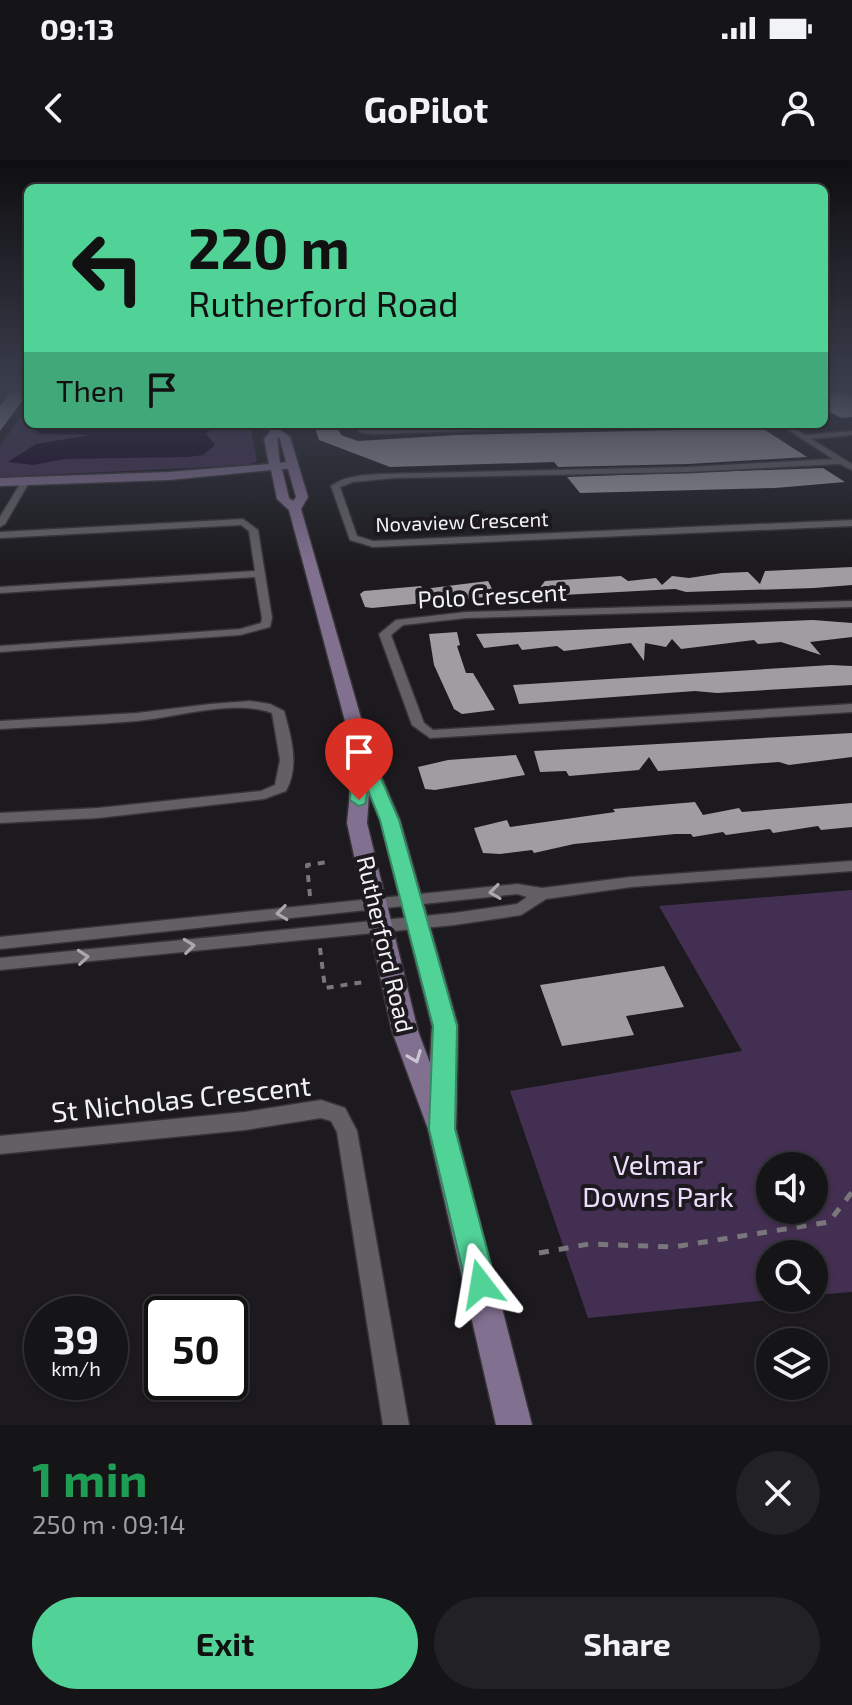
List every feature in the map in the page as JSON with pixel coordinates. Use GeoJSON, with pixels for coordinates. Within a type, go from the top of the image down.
{"type":"FeatureCollection","features":[{"type":"Feature","properties":{"kind":"main road","name":"Rutherford Road"},"geometry":{"type":"LineString","coordinates":[[271,450],[283,499],[295,509],[362,753],[390,820],[445,1026],[442,1129]]}},
{"type":"Feature","properties":{"kind":"main road","name":"Rutherford Road"},"geometry":{"type":"LineString","coordinates":[[288,450],[302,497],[295,509]]}},
{"type":"Feature","properties":{"kind":"main road"},"geometry":{"type":"LineString","coordinates":[[0,482],[293,467]]}},
{"type":"Feature","properties":{"kind":"main road","name":"Rutherford Road"},"geometry":{"type":"LineString","coordinates":[[362,753],[357,823],[405,1031],[442,1129],[514,1425]]}},
{"type":"Feature","properties":{"kind":"street"},"geometry":{"type":"LineString","coordinates":[[825,450],[852,468]]}},
{"type":"Feature","properties":{"kind":"street","name":"Novaview Crescent"},"geometry":{"type":"LineString","coordinates":[[843,461],[752,469],[404,476],[352,480],[335,486],[353,538],[373,544],[852,523]]}},
{"type":"Feature","properties":{"kind":"street"},"geometry":{"type":"LineString","coordinates":[[0,524],[26,481]]}},
{"type":"Feature","properties":{"kind":"street"},"geometry":{"type":"LineString","coordinates":[[0,535],[243,522],[253,530],[267,618],[266,625],[258,630],[149,641],[0,649]]}},
{"type":"Feature","properties":{"kind":"street"},"geometry":{"type":"LineString","coordinates":[[0,590],[260,574]]}},
{"type":"Feature","properties":{"kind":"street","name":"Polo Crescent"},"geometry":{"type":"LineString","coordinates":[[852,604],[466,615],[400,622],[385,634],[418,725],[430,734],[852,708]]}},
{"type":"Feature","properties":{"kind":"street"},"geometry":{"type":"LineString","coordinates":[[0,725],[251,706],[273,707],[278,711],[283,731],[286,777],[281,788],[264,795],[98,813],[0,818]]}},
{"type":"Feature","properties":{"kind":"street"},"geometry":{"type":"LineString","coordinates":[[0,943],[379,914],[521,909],[542,894],[631,882],[852,866]]}},
{"type":"Feature","properties":{"kind":"street"},"geometry":{"type":"LineString","coordinates":[[0,964],[379,914]]}},
{"type":"Feature","properties":{"kind":"street","name":"St Nicholas Crescent"},"geometry":{"type":"LineString","coordinates":[[0,1145],[166,1130],[321,1109],[338,1114],[347,1131],[396,1425]]}},
{"type":"Feature","properties":{"kind":"path"},"geometry":{"type":"LineString","coordinates":[[310,896],[307,865],[329,862]]}},
{"type":"Feature","properties":{"kind":"path"},"geometry":{"type":"LineString","coordinates":[[320,948],[325,988],[364,982]]}},
{"type":"Feature","properties":{"kind":"path"},"geometry":{"type":"LineString","coordinates":[[539,1253],[589,1244],[673,1247],[829,1222],[852,1192]]}},
{"type":"Feature","properties":{"kind":"green space"},"geometry":{"type":"Polygon","coordinates":[[[0,450],[255,450],[257,461],[248,465],[0,477],[0,450]]]}},
{"type":"Feature","properties":{"kind":"green space","name":"Velmar Downs Park"},"geometry":{"type":"Polygon","coordinates":[[[852,890],[852,1292],[828,1294],[828,1240],[756,1240],[756,1301],[588,1318],[510,1091],[742,1051],[659,906],[852,890]]]}},
{"type":"Feature","properties":{"kind":"shaded area"},"geometry":{"type":"Polygon","coordinates":[[[27,450],[209,450],[203,455],[188,457],[64,459],[33,465],[8,462],[27,450]]]}},
{"type":"Feature","properties":{"kind":"building"},"geometry":{"type":"Polygon","coordinates":[[[345,450],[796,450],[807,457],[688,464],[558,467],[554,462],[390,467],[345,450]]]}},
{"type":"Feature","properties":{"kind":"building"},"geometry":{"type":"Polygon","coordinates":[[[823,468],[845,482],[775,488],[580,493],[567,477],[823,468]]]}},
{"type":"Feature","properties":{"kind":"building"},"geometry":{"type":"Polygon","coordinates":[[[852,567],[852,585],[814,588],[686,592],[675,589],[544,596],[539,589],[545,581],[621,576],[628,581],[656,578],[662,585],[672,576],[689,578],[748,572],[760,584],[765,571],[852,567]]]}},
{"type":"Feature","properties":{"kind":"building"},"geometry":{"type":"Polygon","coordinates":[[[488,581],[496,596],[372,608],[365,607],[360,594],[364,591],[421,586],[423,589],[488,581]]]}},
{"type":"Feature","properties":{"kind":"building"},"geometry":{"type":"Polygon","coordinates":[[[813,620],[852,623],[852,637],[810,642],[821,655],[781,642],[758,644],[754,640],[681,649],[672,639],[666,647],[645,643],[644,661],[631,643],[564,651],[557,646],[522,650],[518,644],[484,648],[476,634],[813,620]]]}},
{"type":"Feature","properties":{"kind":"building"},"geometry":{"type":"Polygon","coordinates":[[[457,632],[460,645],[457,646],[466,673],[473,673],[495,710],[462,714],[454,709],[434,665],[429,634],[457,632]]]}},
{"type":"Feature","properties":{"kind":"building"},"geometry":{"type":"Polygon","coordinates":[[[852,666],[852,685],[717,693],[695,691],[519,704],[513,685],[852,666]]]}},
{"type":"Feature","properties":{"kind":"building"},"geometry":{"type":"Polygon","coordinates":[[[852,733],[852,757],[789,765],[779,762],[658,771],[649,757],[639,770],[569,776],[566,771],[540,772],[534,751],[852,733]]]}},
{"type":"Feature","properties":{"kind":"building"},"geometry":{"type":"Polygon","coordinates":[[[516,755],[525,775],[435,790],[425,789],[418,767],[448,760],[516,755]]]}},
{"type":"Feature","properties":{"kind":"building"},"geometry":{"type":"Polygon","coordinates":[[[695,802],[703,815],[739,808],[742,812],[852,803],[852,827],[821,830],[818,826],[773,833],[770,829],[693,837],[691,834],[675,834],[574,844],[534,853],[532,850],[500,854],[483,853],[474,828],[507,820],[510,827],[615,812],[613,809],[695,802]]]}},
{"type":"Feature","properties":{"kind":"building"},"geometry":{"type":"Polygon","coordinates":[[[664,966],[684,1007],[626,1016],[634,1035],[562,1046],[540,985],[664,966]]]}},
{"type":"Feature","properties":{"kind":"route"},"geometry":{"type":"LineString","coordinates":[[359,800],[362,753],[390,820],[445,1026],[442,1129],[481,1284]]}}]}
